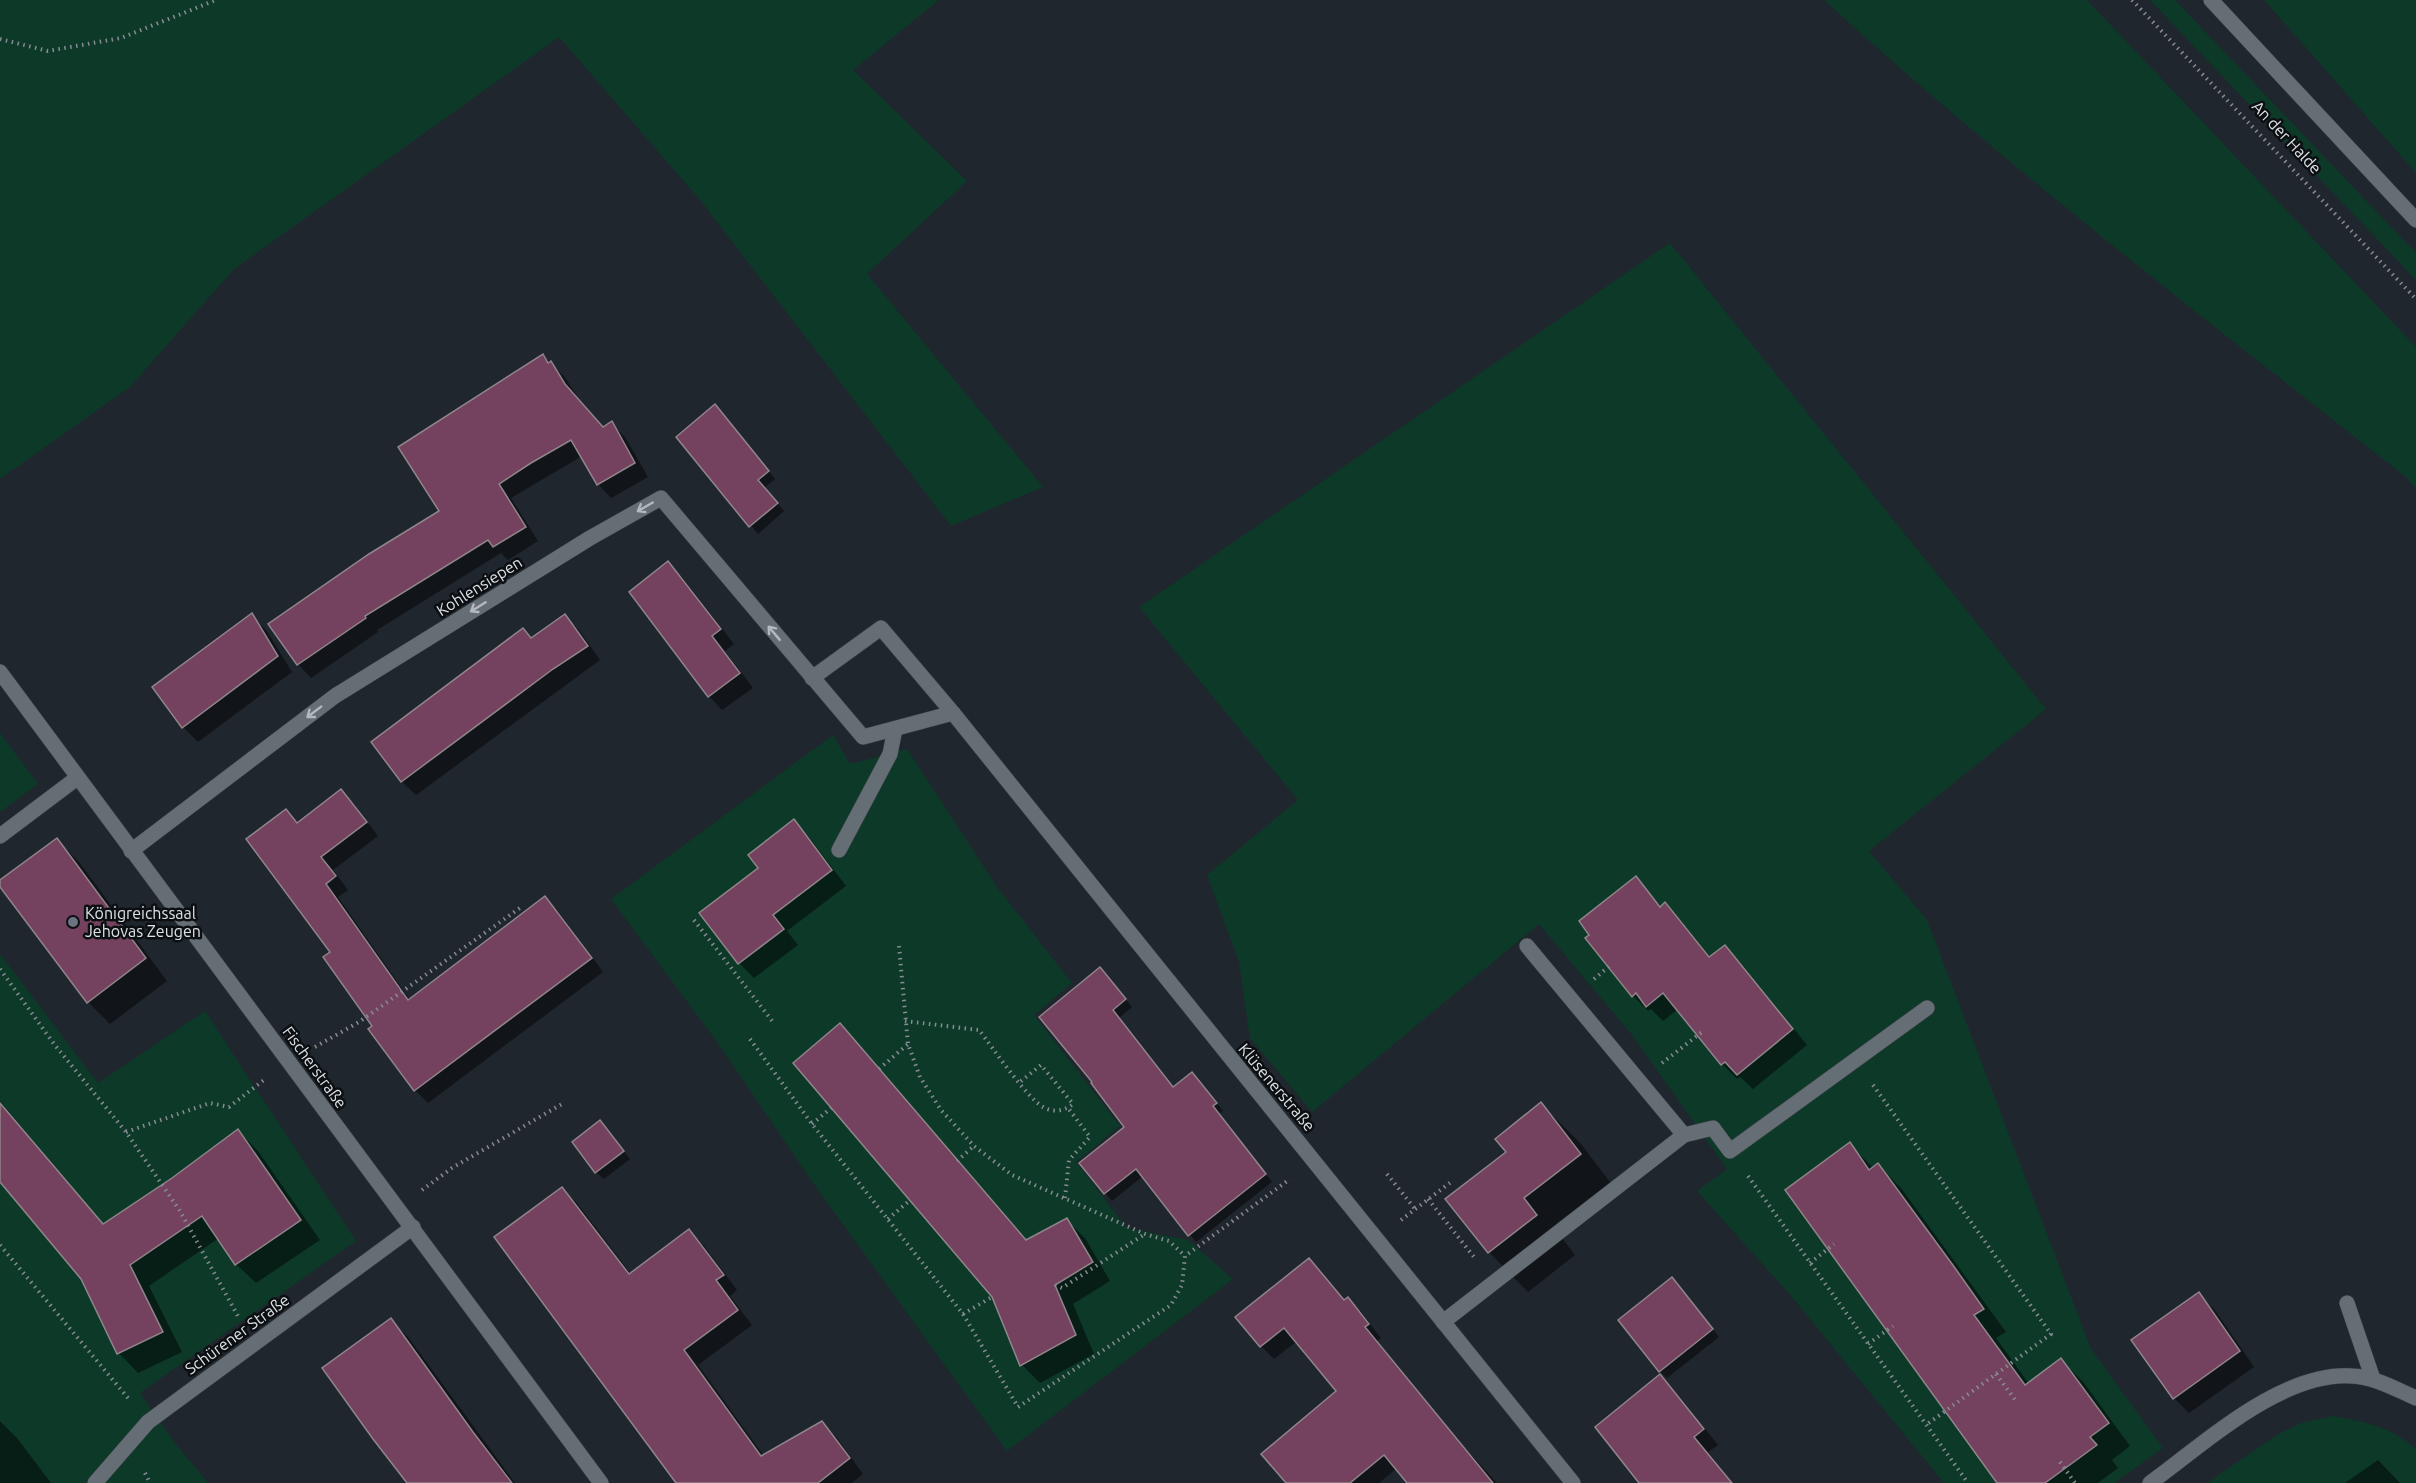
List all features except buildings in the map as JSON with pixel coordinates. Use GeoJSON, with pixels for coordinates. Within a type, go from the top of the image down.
{"type":"FeatureCollection","features":[{"type":"Feature","properties":{"kind":"street"},"geometry":{"type":"LineString","coordinates":[[2211,0],[2416,220]]}},
{"type":"Feature","properties":{"kind":"street","name":"Kohlensiepen"},"geometry":{"type":"LineString","coordinates":[[131,851],[335,696],[590,538],[661,498],[812,678]]}},
{"type":"Feature","properties":{"kind":"street","name":"Klüsenerstraße"},"geometry":{"type":"LineString","coordinates":[[812,678],[881,628],[953,713],[1573,1483]]}},
{"type":"Feature","properties":{"kind":"street","name":"Fischerstraße"},"geometry":{"type":"LineString","coordinates":[[0,672],[602,1483]]}},
{"type":"Feature","properties":{"kind":"street"},"geometry":{"type":"LineString","coordinates":[[812,678],[863,737],[953,713]]}},
{"type":"Feature","properties":{"kind":"street"},"geometry":{"type":"LineString","coordinates":[[838,850],[890,754],[896,729]]}},
{"type":"Feature","properties":{"kind":"street"},"geometry":{"type":"LineString","coordinates":[[0,836],[77,778]]}},
{"type":"Feature","properties":{"kind":"street"},"geometry":{"type":"LineString","coordinates":[[1527,946],[1684,1135]]}},
{"type":"Feature","properties":{"kind":"street"},"geometry":{"type":"LineString","coordinates":[[1443,1322],[1684,1135],[1713,1128],[1730,1151],[1927,1008]]}},
{"type":"Feature","properties":{"kind":"street","name":"Schürener Straße"},"geometry":{"type":"LineString","coordinates":[[95,1483],[148,1422],[412,1227]]}},
{"type":"Feature","properties":{"kind":"street"},"geometry":{"type":"LineString","coordinates":[[2347,1304],[2373,1379]]}},
{"type":"Feature","properties":{"kind":"street"},"geometry":{"type":"LineString","coordinates":[[2150,1483],[2261,1401],[2319,1378],[2351,1376],[2373,1379],[2416,1398]]}},
{"type":"Feature","properties":{"kind":"path"},"geometry":{"type":"LineString","coordinates":[[0,39],[48,51],[121,38],[216,0]]}},
{"type":"Feature","properties":{"kind":"path","name":"An der Halde"},"geometry":{"type":"LineString","coordinates":[[2132,0],[2416,299]]}},
{"type":"Feature","properties":{"kind":"path"},"geometry":{"type":"LineString","coordinates":[[126,1132],[210,1103],[228,1107],[289,1062],[359,1022],[520,908]]}},
{"type":"Feature","properties":{"kind":"path"},"geometry":{"type":"LineString","coordinates":[[694,920],[773,1022]]}},
{"type":"Feature","properties":{"kind":"path"},"geometry":{"type":"LineString","coordinates":[[899,946],[908,1044],[920,1077],[941,1110],[974,1146],[1012,1175],[1145,1234],[1169,1241],[1185,1256]]}},
{"type":"Feature","properties":{"kind":"path"},"geometry":{"type":"LineString","coordinates":[[0,969],[54,1044],[126,1132],[180,1211],[231,1300],[252,1346]]}},
{"type":"Feature","properties":{"kind":"path"},"geometry":{"type":"LineString","coordinates":[[905,1021],[979,1030],[1020,1082],[1035,1101],[1044,1108],[1056,1110],[1068,1108],[1073,1104],[1041,1065],[1020,1082]]}},
{"type":"Feature","properties":{"kind":"path"},"geometry":{"type":"LineString","coordinates":[[1639,1081],[1702,1032]]}},
{"type":"Feature","properties":{"kind":"path"},"geometry":{"type":"LineString","coordinates":[[750,1039],[812,1124],[963,1314],[1018,1407],[1171,1305],[1182,1285],[1185,1256],[1314,1161]]}},
{"type":"Feature","properties":{"kind":"path"},"geometry":{"type":"LineString","coordinates":[[879,1069],[908,1044]]}},
{"type":"Feature","properties":{"kind":"path"},"geometry":{"type":"LineString","coordinates":[[1855,1060],[2051,1334],[1926,1425]]}},
{"type":"Feature","properties":{"kind":"path"},"geometry":{"type":"LineString","coordinates":[[398,1207],[452,1168],[562,1104]]}},
{"type":"Feature","properties":{"kind":"path"},"geometry":{"type":"LineString","coordinates":[[812,1124],[831,1108]]}},
{"type":"Feature","properties":{"kind":"path"},"geometry":{"type":"LineString","coordinates":[[1065,1198],[1069,1161],[1090,1137],[1068,1108]]}},
{"type":"Feature","properties":{"kind":"path"},"geometry":{"type":"LineString","coordinates":[[957,1161],[974,1146]]}},
{"type":"Feature","properties":{"kind":"path"},"geometry":{"type":"LineString","coordinates":[[1387,1174],[1415,1209]]}},
{"type":"Feature","properties":{"kind":"path"},"geometry":{"type":"LineString","coordinates":[[1377,1238],[1451,1182]]}},
{"type":"Feature","properties":{"kind":"path"},"geometry":{"type":"LineString","coordinates":[[1756,1188],[1968,1483]]}},
{"type":"Feature","properties":{"kind":"path"},"geometry":{"type":"LineString","coordinates":[[1428,1199],[1494,1282]]}},
{"type":"Feature","properties":{"kind":"path"},"geometry":{"type":"LineString","coordinates":[[888,1219],[909,1201]]}},
{"type":"Feature","properties":{"kind":"path"},"geometry":{"type":"LineString","coordinates":[[1055,1285],[1062,1288],[1145,1234]]}},
{"type":"Feature","properties":{"kind":"path"},"geometry":{"type":"LineString","coordinates":[[1810,1263],[1834,1244]]}},
{"type":"Feature","properties":{"kind":"path"},"geometry":{"type":"LineString","coordinates":[[0,1245],[148,1422]]}},
{"type":"Feature","properties":{"kind":"path"},"geometry":{"type":"LineString","coordinates":[[963,1314],[992,1297]]}},
{"type":"Feature","properties":{"kind":"path"},"geometry":{"type":"LineString","coordinates":[[1868,1344],[1893,1326]]}},
{"type":"Feature","properties":{"kind":"path"},"geometry":{"type":"LineString","coordinates":[[1996,1374],[2016,1401]]}},
{"type":"Feature","properties":{"kind":"path"},"geometry":{"type":"LineString","coordinates":[[2060,1462],[2075,1483]]}},
{"type":"Feature","properties":{"kind":"green space"},"geometry":{"type":"Polygon","coordinates":[[[0,0],[939,0],[853,70],[967,181],[867,274],[1043,487],[951,526],[700,200],[559,37],[234,269],[130,387],[0,479],[0,0]]]}},
{"type":"Feature","properties":{"kind":"green space"},"geometry":{"type":"Polygon","coordinates":[[[1824,0],[2087,0],[2416,347],[2416,489],[2407,478],[2038,185],[1894,63],[1824,0]]]}},
{"type":"Feature","properties":{"kind":"green space"},"geometry":{"type":"Polygon","coordinates":[[[2150,0],[2175,0],[2416,253],[2416,280],[2150,0]]]}},
{"type":"Feature","properties":{"kind":"green space"},"geometry":{"type":"Polygon","coordinates":[[[2264,0],[2416,0],[2416,173],[2264,0]]]}},
{"type":"Feature","properties":{"kind":"green space"},"geometry":{"type":"Polygon","coordinates":[[[1670,243],[2046,709],[1869,851],[1927,920],[2091,1349],[2163,1448],[2114,1483],[1944,1483],[1792,1297],[1697,1191],[1727,1169],[1632,1035],[1539,924],[1312,1112],[1250,1038],[1239,962],[1207,875],[1298,800],[1139,607],[1670,243]]]}},
{"type":"Feature","properties":{"kind":"green space"},"geometry":{"type":"Polygon","coordinates":[[[0,733],[38,784],[0,812],[0,733]]]}},
{"type":"Feature","properties":{"kind":"green space"},"geometry":{"type":"Polygon","coordinates":[[[833,735],[850,764],[907,749],[997,887],[1072,983],[1034,1015],[1120,1126],[1076,1162],[1127,1228],[1188,1240],[1233,1279],[1007,1451],[813,1183],[717,1042],[611,899],[833,735]]]}},
{"type":"Feature","properties":{"kind":"green space"},"geometry":{"type":"Polygon","coordinates":[[[0,954],[98,1083],[205,1011],[356,1241],[140,1393],[175,1443],[208,1483],[0,1483],[0,954]]]}},
{"type":"Feature","properties":{"kind":"green space"},"geometry":{"type":"Polygon","coordinates":[[[2332,1416],[2377,1426],[2407,1441],[2416,1449],[2416,1483],[2207,1483],[2277,1435],[2301,1423],[2332,1416]]]}},
{"type":"Feature","properties":{"kind":"place","name":"Königreichssaal Jehovas Zeugen"},"geometry":{"type":"Point","coordinates":[73,922]}}]}
